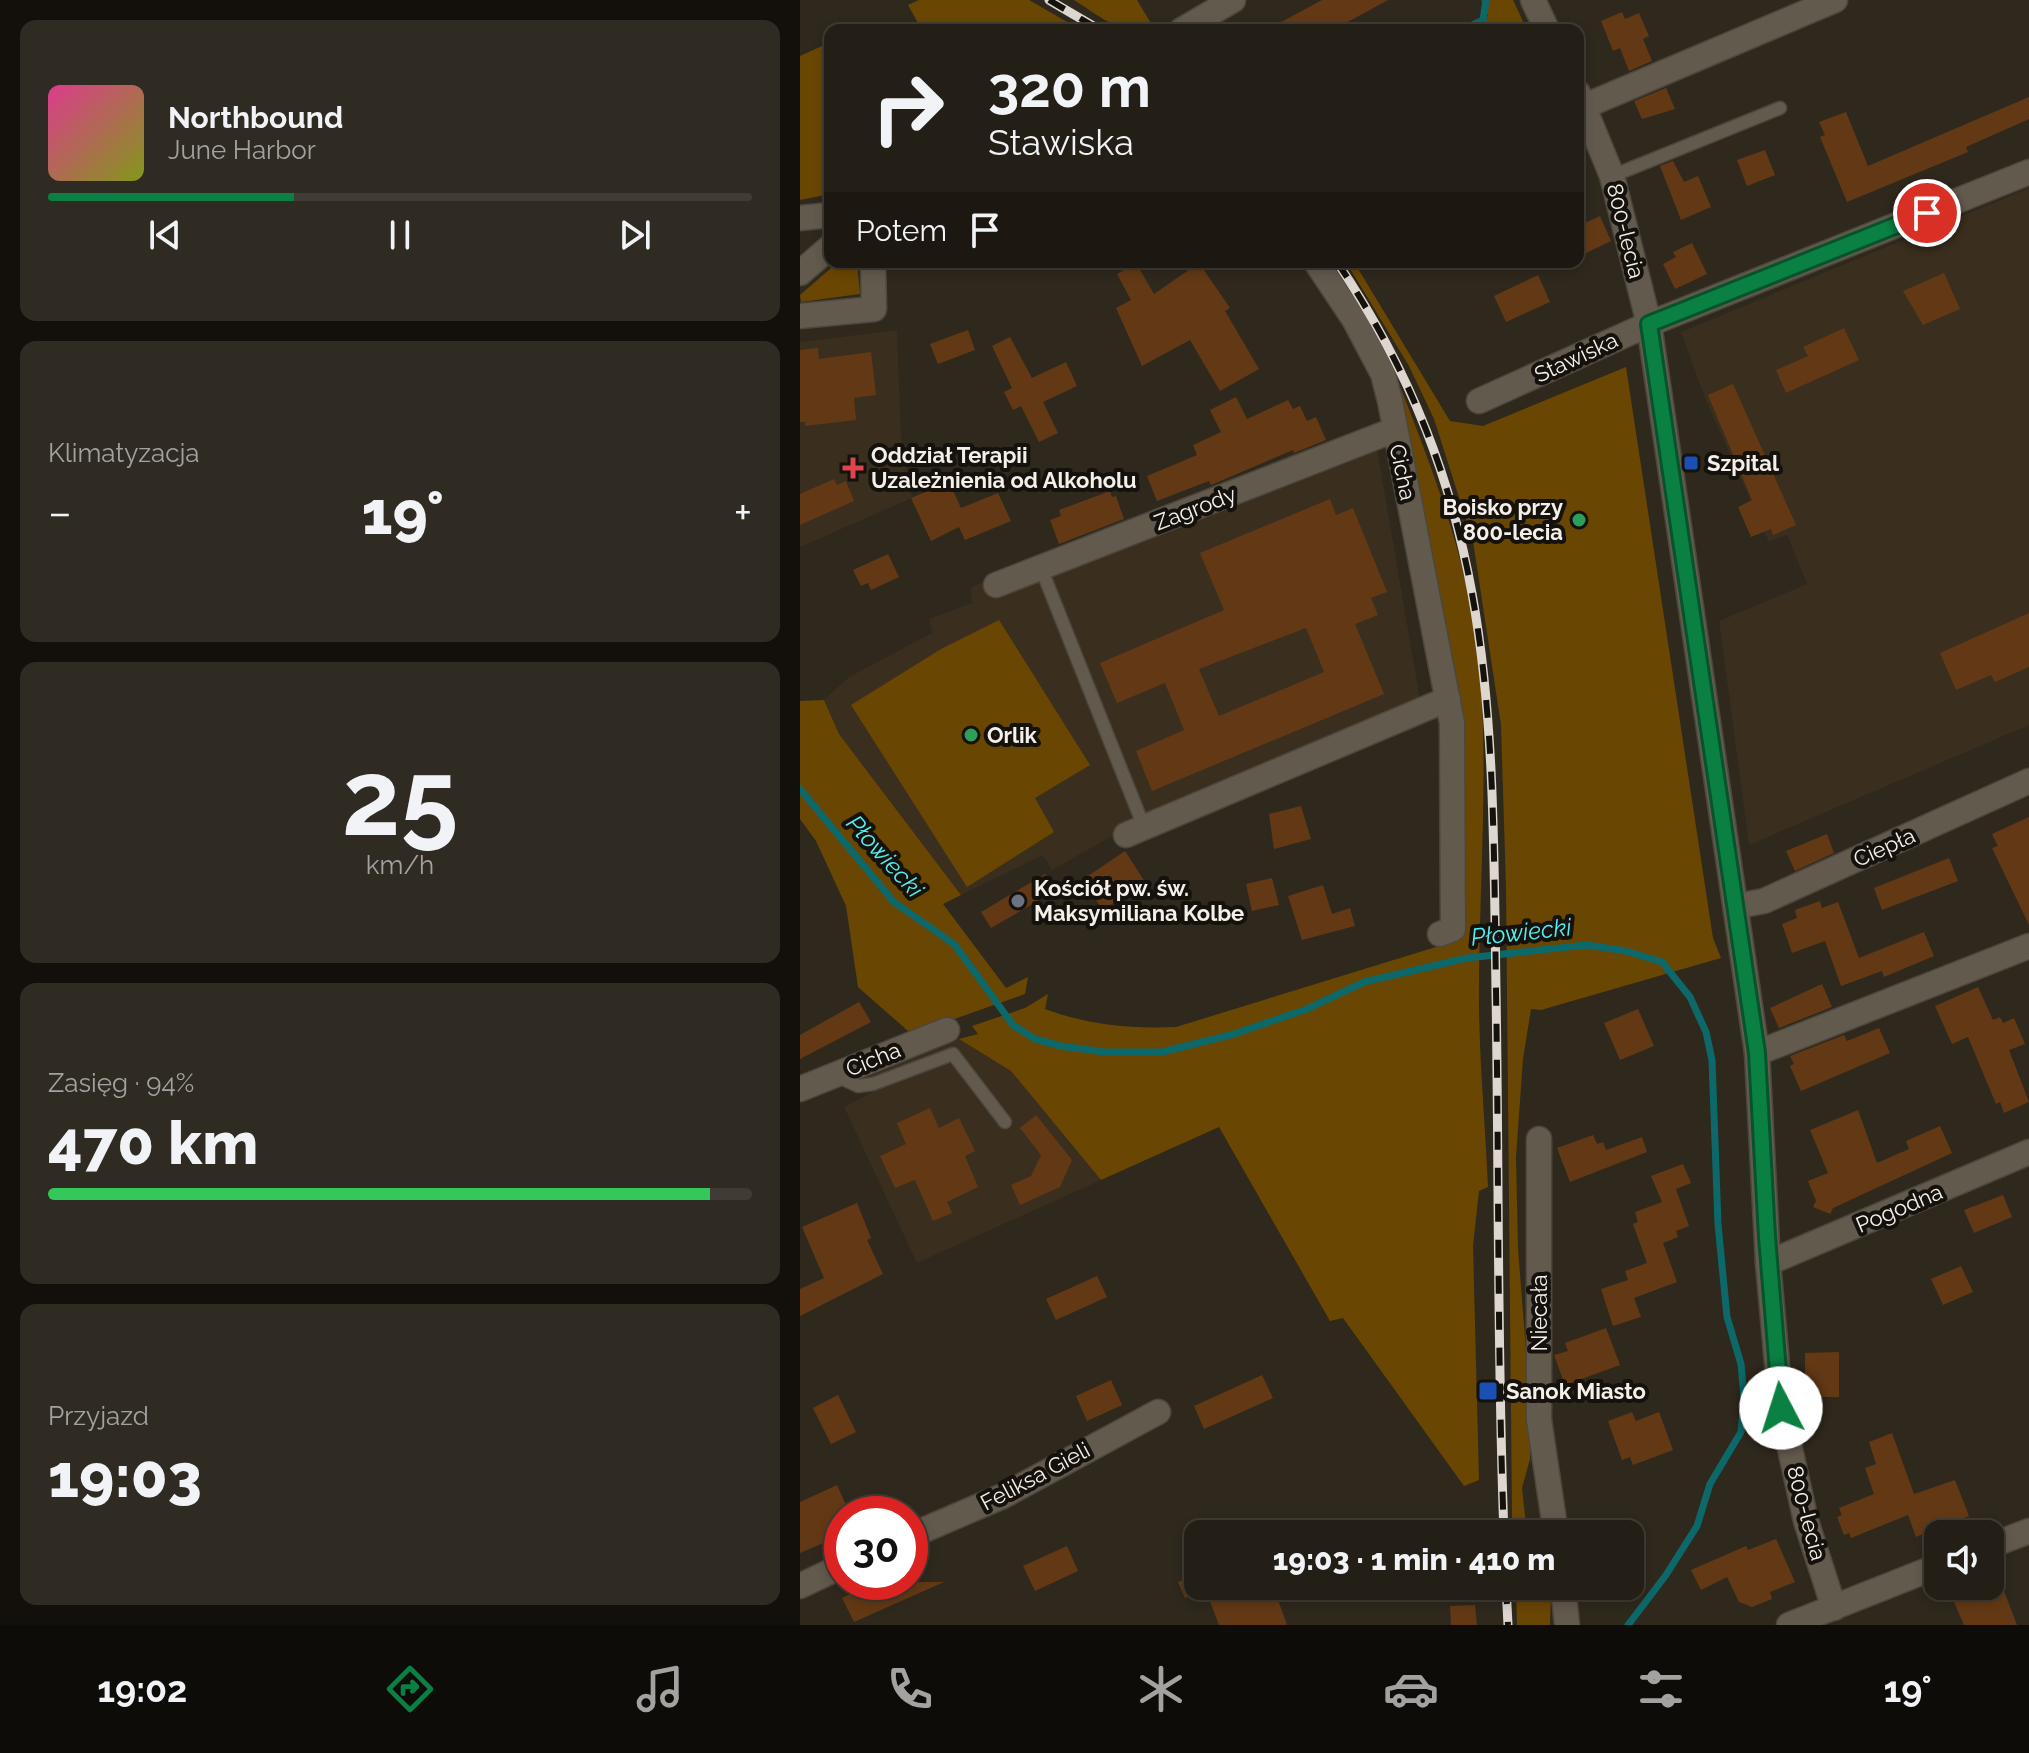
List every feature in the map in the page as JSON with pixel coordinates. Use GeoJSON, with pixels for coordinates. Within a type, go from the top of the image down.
{"type":"FeatureCollection","features":[{"type":"Feature","properties":{"kind":"street"},"geometry":{"type":"LineString","coordinates":[[1192,24],[1233,0]]}},
{"type":"Feature","properties":{"kind":"street"},"geometry":{"type":"LineString","coordinates":[[1584,99],[1835,0]]}},
{"type":"Feature","properties":{"kind":"street"},"geometry":{"type":"LineString","coordinates":[[1535,1],[1545,24]]}},
{"type":"Feature","properties":{"kind":"street","name":"800-lecia"},"geometry":{"type":"LineString","coordinates":[[1584,107],[1612,176],[1649,324],[1757,1053],[1768,1263],[1781,1408],[1806,1521],[1834,1608]]}},
{"type":"Feature","properties":{"kind":"street","name":"Stawiska"},"geometry":{"type":"LineString","coordinates":[[1479,401],[1649,324],[2029,172]]}},
{"type":"Feature","properties":{"kind":"street"},"geometry":{"type":"LineString","coordinates":[[800,218],[824,216]]}},
{"type":"Feature","properties":{"kind":"street"},"geometry":{"type":"LineString","coordinates":[[800,273],[824,252]]}},
{"type":"Feature","properties":{"kind":"street"},"geometry":{"type":"LineString","coordinates":[[800,316],[874,309],[873,268]]}},
{"type":"Feature","properties":{"kind":"street","name":"Cicha"},"geometry":{"type":"LineString","coordinates":[[1320,268],[1354,319],[1383,374],[1448,699],[1452,723],[1453,929],[1440,934]]}},
{"type":"Feature","properties":{"kind":"street","name":"Zagrody"},"geometry":{"type":"LineString","coordinates":[[996,585],[1394,430]]}},
{"type":"Feature","properties":{"kind":"street"},"geometry":{"type":"LineString","coordinates":[[1135,831],[1387,728],[1448,699]]}},
{"type":"Feature","properties":{"kind":"street","name":"Ciepła"},"geometry":{"type":"LineString","coordinates":[[1737,906],[1764,901],[2029,781]]}},
{"type":"Feature","properties":{"kind":"street"},"geometry":{"type":"LineString","coordinates":[[1757,1053],[2029,946]]}},
{"type":"Feature","properties":{"kind":"street","name":"Cicha"},"geometry":{"type":"LineString","coordinates":[[800,1089],[947,1030]]}},
{"type":"Feature","properties":{"kind":"street","name":"Niecała"},"geometry":{"type":"LineString","coordinates":[[1539,1139],[1539,1420],[1554,1520]]}},
{"type":"Feature","properties":{"kind":"street","name":"Pogodna"},"geometry":{"type":"LineString","coordinates":[[1768,1263],[2029,1152]]}},
{"type":"Feature","properties":{"kind":"street","name":"Feliksa Gieli"},"geometry":{"type":"LineString","coordinates":[[928,1528],[1003,1496],[1158,1412]]}},
{"type":"Feature","properties":{"kind":"street"},"geometry":{"type":"LineString","coordinates":[[2004,1541],[2029,1531]]}},
{"type":"Feature","properties":{"kind":"street"},"geometry":{"type":"LineString","coordinates":[[1789,1625],[1924,1572]]}},
{"type":"Feature","properties":{"kind":"street"},"geometry":{"type":"LineString","coordinates":[[800,1586],[824,1575]]}},
{"type":"Feature","properties":{"kind":"street"},"geometry":{"type":"LineString","coordinates":[[1564,1600],[1567,1625]]}},
{"type":"Feature","properties":{"kind":"lane"},"geometry":{"type":"LineString","coordinates":[[1612,176],[1780,108]]}},
{"type":"Feature","properties":{"kind":"lane"},"geometry":{"type":"LineString","coordinates":[[1041,568],[1135,831]]}},
{"type":"Feature","properties":{"kind":"lane"},"geometry":{"type":"LineString","coordinates":[[834,1074],[858,1086],[873,1084],[953,1054],[1005,1122]]}},
{"type":"Feature","properties":{"kind":"shaded area"},"geometry":{"type":"Polygon","coordinates":[[[919,0],[1029,0],[1071,24],[919,24],[908,5],[919,0]]]}},
{"type":"Feature","properties":{"kind":"shaded area"},"geometry":{"type":"Polygon","coordinates":[[[1074,0],[1137,0],[1151,24],[1114,24],[1074,0]]]}},
{"type":"Feature","properties":{"kind":"shaded area"},"geometry":{"type":"Polygon","coordinates":[[[1481,0],[1513,0],[1524,24],[1470,24],[1488,16],[1481,0]]]}},
{"type":"Feature","properties":{"kind":"shaded area"},"geometry":{"type":"Polygon","coordinates":[[[822,46],[824,50],[824,195],[800,200],[800,56],[822,46]]]}},
{"type":"Feature","properties":{"kind":"shaded area"},"geometry":{"type":"Polygon","coordinates":[[[2029,188],[2029,725],[1749,845],[1719,621],[1807,584],[1787,535],[1769,542],[1705,398],[1681,332],[2029,188]]]}},
{"type":"Feature","properties":{"kind":"shaded area"},"geometry":{"type":"Polygon","coordinates":[[[831,268],[858,268],[860,294],[801,302],[800,295],[831,268]]]}},
{"type":"Feature","properties":{"kind":"shaded area"},"geometry":{"type":"Polygon","coordinates":[[[1350,268],[1358,268],[1450,421],[1483,426],[1626,367],[1713,938],[1721,958],[1541,1010],[1531,1009],[1523,1059],[1516,1157],[1518,1249],[1531,1413],[1530,1459],[1522,1488],[1525,1520],[1512,1518],[1506,888],[1501,725],[1473,541],[1434,419],[1409,366],[1350,268]]]}},
{"type":"Feature","properties":{"kind":"shaded area","name":"Oddział Terapii Uzależnienia od Alkoholu"},"geometry":{"type":"Polygon","coordinates":[[[897,330],[901,437],[912,498],[800,547],[800,342],[897,330]]]}},
{"type":"Feature","properties":{"kind":"shaded area"},"geometry":{"type":"Polygon","coordinates":[[[1396,387],[1401,389],[1451,526],[1469,597],[1480,670],[1483,786],[1479,1006],[1488,1187],[1479,1191],[1473,1246],[1479,1480],[1464,1486],[1343,1318],[1330,1321],[1219,1127],[1101,1180],[1011,1071],[959,1039],[978,1034],[972,1026],[1025,1008],[1048,994],[1045,1009],[1077,1019],[1126,1026],[1176,1027],[1462,939],[1462,759],[1396,387]]]}},
{"type":"Feature","properties":{"kind":"shaded area"},"geometry":{"type":"Polygon","coordinates":[[[1373,425],[1420,700],[1155,812],[1052,870],[1043,855],[961,895],[839,734],[824,700],[849,677],[932,633],[929,619],[972,603],[971,587],[1373,425]]]}},
{"type":"Feature","properties":{"kind":"shaded area","name":"Orlik"},"geometry":{"type":"Polygon","coordinates":[[[999,620],[1090,765],[1035,798],[1054,832],[967,887],[851,705],[941,649],[999,620]]]}},
{"type":"Feature","properties":{"kind":"shaded area"},"geometry":{"type":"Polygon","coordinates":[[[824,700],[839,734],[961,895],[943,904],[1006,988],[1028,977],[1025,994],[943,1023],[908,1031],[858,987],[846,906],[816,841],[800,819],[800,701],[824,700]]]}},
{"type":"Feature","properties":{"kind":"shaded area"},"geometry":{"type":"Polygon","coordinates":[[[959,1039],[1011,1071],[1101,1180],[917,1263],[844,1107],[875,1091],[869,1075],[959,1039]]]}},
{"type":"Feature","properties":{"kind":"shaded area"},"geometry":{"type":"Polygon","coordinates":[[[1516,1600],[1551,1600],[1550,1625],[1517,1625],[1516,1600]]]}},
{"type":"Feature","properties":{"kind":"building"},"geometry":{"type":"Polygon","coordinates":[[[1322,0],[1388,0],[1344,24],[1278,24],[1322,0]]]}},
{"type":"Feature","properties":{"kind":"building"},"geometry":{"type":"Polygon","coordinates":[[[1622,12],[1625,19],[1639,13],[1649,36],[1643,39],[1652,61],[1629,71],[1620,48],[1613,51],[1601,21],[1622,12]]]}},
{"type":"Feature","properties":{"kind":"building"},"geometry":{"type":"Polygon","coordinates":[[[1666,88],[1675,109],[1642,119],[1634,101],[1666,88]]]}},
{"type":"Feature","properties":{"kind":"building"},"geometry":{"type":"Polygon","coordinates":[[[2029,97],[2029,119],[1966,147],[1968,152],[1847,202],[1820,137],[1825,135],[1819,122],[1846,112],[1868,166],[2029,97]]]}},
{"type":"Feature","properties":{"kind":"building"},"geometry":{"type":"Polygon","coordinates":[[[1765,150],[1775,175],[1747,186],[1737,160],[1765,150]]]}},
{"type":"Feature","properties":{"kind":"building"},"geometry":{"type":"Polygon","coordinates":[[[1673,161],[1684,182],[1698,176],[1711,207],[1681,220],[1660,166],[1673,161]]]}},
{"type":"Feature","properties":{"kind":"building"},"geometry":{"type":"Polygon","coordinates":[[[1600,216],[1611,241],[1584,254],[1584,223],[1600,216]]]}},
{"type":"Feature","properties":{"kind":"building"},"geometry":{"type":"Polygon","coordinates":[[[1692,243],[1707,274],[1675,289],[1663,264],[1676,257],[1673,252],[1692,243]]]}},
{"type":"Feature","properties":{"kind":"building"},"geometry":{"type":"Polygon","coordinates":[[[1127,268],[1139,268],[1154,294],[1192,268],[1202,268],[1230,308],[1225,311],[1259,369],[1220,391],[1190,340],[1142,366],[1116,308],[1131,300],[1117,274],[1127,268]]]}},
{"type":"Feature","properties":{"kind":"building"},"geometry":{"type":"Polygon","coordinates":[[[1944,273],[1960,309],[1923,325],[1903,291],[1944,273]]]}},
{"type":"Feature","properties":{"kind":"building"},"geometry":{"type":"Polygon","coordinates":[[[1538,275],[1550,302],[1506,322],[1494,296],[1538,275]]]}},
{"type":"Feature","properties":{"kind":"building"},"geometry":{"type":"Polygon","coordinates":[[[1844,328],[1859,360],[1786,393],[1776,370],[1808,356],[1803,347],[1844,328]]]}},
{"type":"Feature","properties":{"kind":"building"},"geometry":{"type":"Polygon","coordinates":[[[968,330],[975,350],[938,364],[930,344],[968,330]]]}},
{"type":"Feature","properties":{"kind":"building"},"geometry":{"type":"Polygon","coordinates":[[[1010,337],[1032,378],[1066,362],[1077,386],[1043,402],[1058,433],[1039,442],[1021,406],[1013,410],[1004,392],[1012,388],[992,346],[1010,337]]]}},
{"type":"Feature","properties":{"kind":"building"},"geometry":{"type":"Polygon","coordinates":[[[818,348],[819,359],[871,352],[876,395],[854,398],[856,420],[805,426],[805,422],[800,422],[800,350],[818,348]]]}},
{"type":"Feature","properties":{"kind":"building"},"geometry":{"type":"Polygon","coordinates":[[[1733,384],[1796,525],[1773,535],[1771,529],[1751,537],[1738,507],[1752,500],[1708,395],[1733,384]]]}},
{"type":"Feature","properties":{"kind":"building"},"geometry":{"type":"Polygon","coordinates":[[[1236,397],[1247,419],[1288,400],[1293,409],[1300,406],[1307,421],[1316,417],[1326,440],[1294,453],[1293,450],[1211,485],[1209,481],[1157,501],[1147,476],[1197,455],[1193,445],[1221,432],[1210,410],[1236,397]]]}},
{"type":"Feature","properties":{"kind":"building"},"geometry":{"type":"Polygon","coordinates":[[[834,479],[837,485],[846,481],[854,501],[800,525],[800,494],[834,479]]]}},
{"type":"Feature","properties":{"kind":"building"},"geometry":{"type":"Polygon","coordinates":[[[949,482],[961,508],[998,493],[1011,521],[965,540],[959,527],[931,541],[911,498],[949,482]]]}},
{"type":"Feature","properties":{"kind":"building"},"geometry":{"type":"Polygon","coordinates":[[[1110,491],[1112,497],[1116,496],[1124,519],[1059,544],[1050,520],[1061,516],[1059,510],[1110,491]]]}},
{"type":"Feature","properties":{"kind":"building"},"geometry":{"type":"Polygon","coordinates":[[[1330,499],[1336,515],[1353,508],[1387,592],[1371,598],[1378,615],[1355,624],[1384,694],[1152,791],[1136,751],[1184,730],[1165,683],[1117,703],[1100,663],[1224,610],[1200,553],[1330,499]],[[1306,628],[1199,669],[1219,716],[1324,672],[1306,628]]]}},
{"type":"Feature","properties":{"kind":"building"},"geometry":{"type":"Polygon","coordinates":[[[888,554],[899,577],[871,590],[868,583],[861,586],[853,570],[888,554]]]}},
{"type":"Feature","properties":{"kind":"building"},"geometry":{"type":"Polygon","coordinates":[[[2029,613],[2029,667],[1995,682],[1991,675],[1956,690],[1940,653],[2029,613]]]}},
{"type":"Feature","properties":{"kind":"building"},"geometry":{"type":"Polygon","coordinates":[[[1301,806],[1311,839],[1274,849],[1269,814],[1301,806]]]}},
{"type":"Feature","properties":{"kind":"building"},"geometry":{"type":"Polygon","coordinates":[[[2029,817],[2029,925],[1992,848],[1998,846],[1992,834],[2029,817]]]}},
{"type":"Feature","properties":{"kind":"building"},"geometry":{"type":"Polygon","coordinates":[[[1827,834],[1834,853],[1795,871],[1786,851],[1827,834]]]}},
{"type":"Feature","properties":{"kind":"building"},"geometry":{"type":"Polygon","coordinates":[[[1125,851],[1145,882],[1103,910],[1082,880],[1125,851]]]}},
{"type":"Feature","properties":{"kind":"building"},"geometry":{"type":"Polygon","coordinates":[[[1949,858],[1958,881],[1882,910],[1874,888],[1949,858]]]}},
{"type":"Feature","properties":{"kind":"building","name":"Kościół pw. św. Maksymiliana Kolbe"},"geometry":{"type":"Polygon","coordinates":[[[1045,874],[1055,891],[991,928],[981,912],[1045,874]]]}},
{"type":"Feature","properties":{"kind":"building"},"geometry":{"type":"Polygon","coordinates":[[[1272,878],[1279,905],[1252,911],[1246,884],[1272,878]]]}},
{"type":"Feature","properties":{"kind":"building"},"geometry":{"type":"Polygon","coordinates":[[[1323,885],[1332,914],[1350,908],[1355,926],[1302,940],[1288,896],[1323,885]]]}},
{"type":"Feature","properties":{"kind":"building"},"geometry":{"type":"Polygon","coordinates":[[[1820,901],[1822,908],[1838,902],[1859,958],[1924,932],[1934,956],[1884,977],[1882,971],[1841,986],[1825,941],[1792,953],[1782,924],[1797,918],[1795,910],[1820,901]]]}},
{"type":"Feature","properties":{"kind":"building"},"geometry":{"type":"Polygon","coordinates":[[[1822,984],[1832,1007],[1779,1028],[1770,1008],[1822,984]]]}},
{"type":"Feature","properties":{"kind":"building"},"geometry":{"type":"Polygon","coordinates":[[[1978,987],[1993,1020],[2000,1017],[2003,1023],[2014,1018],[2025,1044],[2009,1050],[2029,1102],[2004,1113],[2000,1102],[1996,1104],[1968,1037],[1952,1044],[1935,1006],[1978,987]]]}},
{"type":"Feature","properties":{"kind":"building"},"geometry":{"type":"Polygon","coordinates":[[[859,1002],[871,1022],[800,1059],[800,1035],[859,1002]]]}},
{"type":"Feature","properties":{"kind":"building"},"geometry":{"type":"Polygon","coordinates":[[[1638,1009],[1654,1046],[1620,1060],[1604,1023],[1638,1009]]]}},
{"type":"Feature","properties":{"kind":"building"},"geometry":{"type":"Polygon","coordinates":[[[1879,1028],[1890,1053],[1801,1091],[1790,1066],[1794,1064],[1790,1056],[1844,1035],[1847,1041],[1879,1028]]]}},
{"type":"Feature","properties":{"kind":"building"},"geometry":{"type":"Polygon","coordinates":[[[930,1108],[939,1128],[959,1118],[975,1151],[965,1156],[978,1187],[947,1202],[952,1213],[933,1221],[915,1180],[895,1188],[880,1156],[906,1144],[897,1123],[930,1108]]]}},
{"type":"Feature","properties":{"kind":"building"},"geometry":{"type":"Polygon","coordinates":[[[1858,1110],[1877,1163],[1909,1149],[1906,1141],[1940,1126],[1952,1153],[1833,1208],[1830,1214],[1813,1207],[1816,1201],[1808,1181],[1828,1173],[1810,1130],[1858,1110]]]}},
{"type":"Feature","properties":{"kind":"building"},"geometry":{"type":"Polygon","coordinates":[[[1036,1115],[1072,1160],[1060,1187],[1020,1205],[1011,1185],[1031,1176],[1041,1155],[1020,1128],[1036,1115]]]}},
{"type":"Feature","properties":{"kind":"building"},"geometry":{"type":"Polygon","coordinates":[[[1593,1135],[1597,1144],[1603,1142],[1606,1150],[1642,1137],[1647,1152],[1570,1182],[1557,1148],[1593,1135]]]}},
{"type":"Feature","properties":{"kind":"building"},"geometry":{"type":"Polygon","coordinates":[[[1683,1164],[1691,1183],[1676,1189],[1689,1226],[1676,1231],[1678,1237],[1663,1243],[1677,1282],[1634,1298],[1641,1317],[1613,1326],[1601,1289],[1628,1280],[1625,1271],[1647,1263],[1633,1224],[1638,1222],[1635,1212],[1662,1202],[1651,1176],[1683,1164]]]}},
{"type":"Feature","properties":{"kind":"building"},"geometry":{"type":"Polygon","coordinates":[[[2003,1195],[2012,1217],[1974,1233],[1964,1210],[2003,1195]]]}},
{"type":"Feature","properties":{"kind":"building"},"geometry":{"type":"Polygon","coordinates":[[[857,1203],[871,1238],[867,1240],[883,1274],[800,1316],[800,1289],[824,1278],[802,1227],[857,1203]]]}},
{"type":"Feature","properties":{"kind":"building"},"geometry":{"type":"Polygon","coordinates":[[[1961,1266],[1973,1292],[1943,1305],[1931,1279],[1961,1266]]]}},
{"type":"Feature","properties":{"kind":"building"},"geometry":{"type":"Polygon","coordinates":[[[1097,1276],[1107,1297],[1056,1320],[1046,1299],[1097,1276]]]}},
{"type":"Feature","properties":{"kind":"building"},"geometry":{"type":"Polygon","coordinates":[[[1606,1328],[1620,1365],[1565,1385],[1554,1355],[1568,1351],[1565,1343],[1606,1328]]]}},
{"type":"Feature","properties":{"kind":"building"},"geometry":{"type":"Polygon","coordinates":[[[1839,1352],[1839,1397],[1805,1397],[1805,1353],[1839,1352]]]}},
{"type":"Feature","properties":{"kind":"building"},"geometry":{"type":"Polygon","coordinates":[[[1262,1375],[1273,1398],[1204,1429],[1194,1406],[1262,1375]]]}},
{"type":"Feature","properties":{"kind":"building"},"geometry":{"type":"Polygon","coordinates":[[[1111,1380],[1122,1405],[1087,1421],[1076,1396],[1111,1380]]]}},
{"type":"Feature","properties":{"kind":"building"},"geometry":{"type":"Polygon","coordinates":[[[838,1395],[856,1432],[831,1444],[813,1408],[838,1395]]]}},
{"type":"Feature","properties":{"kind":"building"},"geometry":{"type":"Polygon","coordinates":[[[1632,1412],[1636,1421],[1659,1412],[1673,1450],[1633,1465],[1630,1457],[1622,1460],[1608,1421],[1632,1412]]]}},
{"type":"Feature","properties":{"kind":"building"},"geometry":{"type":"Polygon","coordinates":[[[1892,1433],[1914,1494],[1955,1480],[1969,1516],[1959,1520],[1924,1520],[1924,1534],[1916,1537],[1908,1515],[1851,1538],[1849,1533],[1844,1535],[1837,1517],[1842,1515],[1839,1508],[1874,1494],[1865,1468],[1876,1464],[1869,1442],[1892,1433]]]}},
{"type":"Feature","properties":{"kind":"building"},"geometry":{"type":"Polygon","coordinates":[[[837,1485],[842,1496],[824,1496],[824,1543],[800,1553],[800,1502],[837,1485]]]}},
{"type":"Feature","properties":{"kind":"building"},"geometry":{"type":"Polygon","coordinates":[[[1776,1539],[1795,1582],[1770,1592],[1772,1599],[1752,1607],[1739,1602],[1727,1577],[1701,1590],[1691,1570],[1746,1546],[1748,1550],[1776,1539]]]}},
{"type":"Feature","properties":{"kind":"building"},"geometry":{"type":"Polygon","coordinates":[[[1067,1546],[1078,1571],[1035,1591],[1023,1566],[1067,1546]]]}},
{"type":"Feature","properties":{"kind":"building"},"geometry":{"type":"Polygon","coordinates":[[[1184,1580],[1184,1596],[1178,1582],[1184,1580]]]}},
{"type":"Feature","properties":{"kind":"building"},"geometry":{"type":"Polygon","coordinates":[[[928,1582],[944,1582],[928,1589],[928,1582]]]}},
{"type":"Feature","properties":{"kind":"building"},"geometry":{"type":"Polygon","coordinates":[[[2004,1591],[2017,1625],[1964,1625],[1954,1602],[2004,1600],[2004,1591]]]}},
{"type":"Feature","properties":{"kind":"building"},"geometry":{"type":"Polygon","coordinates":[[[843,1600],[904,1600],[854,1622],[843,1600]]]}},
{"type":"Feature","properties":{"kind":"building"},"geometry":{"type":"Polygon","coordinates":[[[1209,1600],[1278,1600],[1287,1625],[1219,1625],[1209,1600]]]}},
{"type":"Feature","properties":{"kind":"building"},"geometry":{"type":"Polygon","coordinates":[[[1475,1605],[1477,1625],[1451,1625],[1450,1606],[1475,1605]]]}},
{"type":"Feature","properties":{"kind":"waterway"},"geometry":{"type":"LineString","coordinates":[[1475,24],[1483,20],[1486,0]]}},
{"type":"Feature","properties":{"kind":"waterway","name":"Płowiecki"},"geometry":{"type":"LineString","coordinates":[[800,789],[894,902],[955,945],[1013,1025],[1035,1039],[1061,1046],[1104,1052],[1162,1052],[1234,1034],[1307,1009],[1364,982],[1467,958],[1587,945],[1626,951],[1662,962],[1690,997],[1706,1032],[1712,1060],[1718,1224],[1727,1317],[1741,1364],[1744,1397],[1741,1432],[1710,1484],[1697,1526],[1666,1575],[1628,1625]]}},
{"type":"Feature","properties":{"kind":"railway"},"geometry":{"type":"LineString","coordinates":[[1049,0],[1090,24]]}},
{"type":"Feature","properties":{"kind":"railway"},"geometry":{"type":"LineString","coordinates":[[1341,268],[1390,351],[1429,438],[1457,525],[1475,613],[1486,703],[1492,795],[1504,1520]]}},
{"type":"Feature","properties":{"kind":"railway"},"geometry":{"type":"LineString","coordinates":[[1507,1600],[1508,1625]]}},
{"type":"Feature","properties":{"kind":"place","name":"Szpital"},"geometry":{"type":"Point","coordinates":[1691,463]}},
{"type":"Feature","properties":{"kind":"place","name":"Oddział Terapii Uzależnienia od Alkoholu"},"geometry":{"type":"Point","coordinates":[853,468]}},
{"type":"Feature","properties":{"kind":"place","name":"Boisko przy 800-lecia"},"geometry":{"type":"Point","coordinates":[1579,520]}},
{"type":"Feature","properties":{"kind":"place","name":"Orlik"},"geometry":{"type":"Point","coordinates":[971,735]}},
{"type":"Feature","properties":{"kind":"place","name":"Kościół pw. św. Maksymiliana Kolbe"},"geometry":{"type":"Point","coordinates":[1018,901]}},
{"type":"Feature","properties":{"kind":"place","name":"Sanok Miasto"},"geometry":{"type":"Point","coordinates":[1488,1391]}},
{"type":"Feature","properties":{"kind":"route"},"geometry":{"type":"LineString","coordinates":[[1781,1408],[1767,1237],[1757,1053],[1649,324],[1927,213]]}}]}
